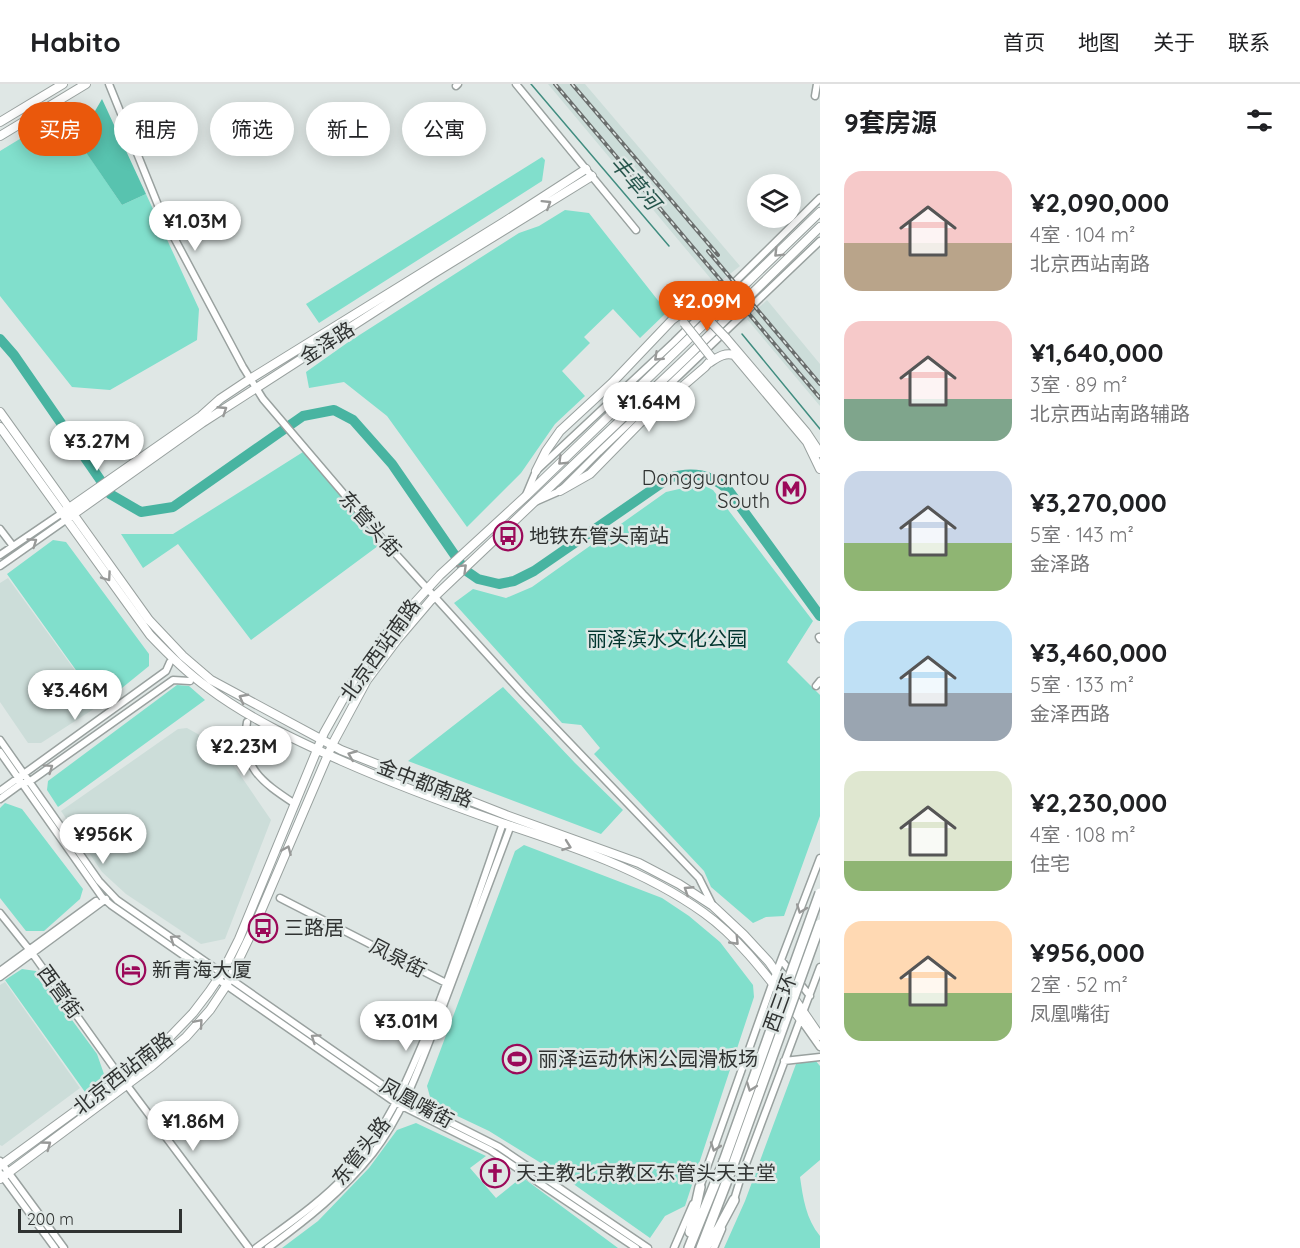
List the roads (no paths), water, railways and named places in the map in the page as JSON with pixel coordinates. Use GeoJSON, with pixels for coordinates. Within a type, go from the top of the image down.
{"type":"FeatureCollection","features":[{"type":"Feature","properties":{"kind":"highway","name":"西三环"},"geometry":{"type":"LineString","coordinates":[[703,1248],[729,1163],[820,893]]}},
{"type":"Feature","properties":{"kind":"highway","name":"西三环"},"geometry":{"type":"LineString","coordinates":[[689,1248],[729,1163],[820,924]]}},
{"type":"Feature","properties":{"kind":"highway"},"geometry":{"type":"LineString","coordinates":[[683,1248],[691,1229],[700,1188]]}},
{"type":"Feature","properties":{"kind":"highway"},"geometry":{"type":"LineString","coordinates":[[703,1248],[719,1228],[734,1200]]}},
{"type":"Feature","properties":{"kind":"main road"},"geometry":{"type":"LineString","coordinates":[[0,122],[63,84]]}},
{"type":"Feature","properties":{"kind":"main road"},"geometry":{"type":"LineString","coordinates":[[0,136],[86,84]]}},
{"type":"Feature","properties":{"kind":"main road","name":"金泽路"},"geometry":{"type":"LineString","coordinates":[[68,513],[250,379],[589,172]]}},
{"type":"Feature","properties":{"kind":"main road","name":"金泽路"},"geometry":{"type":"LineString","coordinates":[[121,476],[589,172]]}},
{"type":"Feature","properties":{"kind":"main road","name":"北京西站南路"},"geometry":{"type":"LineString","coordinates":[[2,1170],[119,1074],[179,1029],[224,979],[321,740],[356,676],[388,632],[427,587],[526,496],[820,212]]}},
{"type":"Feature","properties":{"kind":"main road","name":"北京西站南路"},"geometry":{"type":"LineString","coordinates":[[2,1170],[128,1085],[186,1037],[206,1015],[252,932],[327,754],[368,681],[398,640],[435,595],[732,314],[820,227]]}},
{"type":"Feature","properties":{"kind":"main road"},"geometry":{"type":"LineString","coordinates":[[536,471],[560,431],[612,383],[674,319],[683,312],[696,311],[705,316],[726,338],[806,432],[820,453]]}},
{"type":"Feature","properties":{"kind":"main road"},"geometry":{"type":"LineString","coordinates":[[674,319],[684,323],[710,360]]}},
{"type":"Feature","properties":{"kind":"main road"},"geometry":{"type":"LineString","coordinates":[[560,491],[590,474],[640,423],[710,360],[728,353],[734,355],[807,442],[820,469]]}},
{"type":"Feature","properties":{"kind":"main road"},"geometry":{"type":"LineString","coordinates":[[0,412],[68,513]]}},
{"type":"Feature","properties":{"kind":"main road"},"geometry":{"type":"LineString","coordinates":[[0,427],[68,513]]}},
{"type":"Feature","properties":{"kind":"main road","name":"金中都南路"},"geometry":{"type":"LineString","coordinates":[[68,513],[143,613],[183,656],[224,688],[332,746],[506,815],[639,863],[679,884],[713,906],[744,935],[776,973],[801,1020]]}},
{"type":"Feature","properties":{"kind":"main road","name":"金中都南路"},"geometry":{"type":"LineString","coordinates":[[68,513],[132,612],[150,635],[173,659],[226,701],[267,725],[407,789],[606,861],[640,875],[673,893],[720,926],[739,945],[801,1020]]}},
{"type":"Feature","properties":{"kind":"main road"},"geometry":{"type":"LineString","coordinates":[[801,1020],[820,1036]]}},
{"type":"Feature","properties":{"kind":"street","name":"东管头街"},"geometry":{"type":"LineString","coordinates":[[109,84],[162,215],[256,388],[345,496],[538,710],[699,878],[713,906]]}},
{"type":"Feature","properties":{"kind":"street"},"geometry":{"type":"LineString","coordinates":[[516,84],[636,230]]}},
{"type":"Feature","properties":{"kind":"street"},"geometry":{"type":"LineString","coordinates":[[815,96],[817,84]]}},
{"type":"Feature","properties":{"kind":"street"},"geometry":{"type":"LineString","coordinates":[[526,496],[536,471],[674,342],[820,198]]}},
{"type":"Feature","properties":{"kind":"street"},"geometry":{"type":"LineString","coordinates":[[532,504],[560,491],[820,241]]}},
{"type":"Feature","properties":{"kind":"street"},"geometry":{"type":"LineString","coordinates":[[0,555],[68,513]]}},
{"type":"Feature","properties":{"kind":"street"},"geometry":{"type":"LineString","coordinates":[[0,566],[68,513]]}},
{"type":"Feature","properties":{"kind":"street"},"geometry":{"type":"LineString","coordinates":[[0,529],[13,546]]}},
{"type":"Feature","properties":{"kind":"street"},"geometry":{"type":"LineString","coordinates":[[0,799],[166,671],[170,662]]}},
{"type":"Feature","properties":{"kind":"street"},"geometry":{"type":"LineString","coordinates":[[0,791],[23,779],[173,680],[190,681]]}},
{"type":"Feature","properties":{"kind":"street"},"geometry":{"type":"LineString","coordinates":[[247,722],[244,738],[245,751],[251,766],[258,777],[295,804]]}},
{"type":"Feature","properties":{"kind":"street","name":"凤凰嘴街"},"geometry":{"type":"LineString","coordinates":[[0,740],[23,779],[103,898],[401,1102],[490,1150],[636,1248]]}},
{"type":"Feature","properties":{"kind":"street","name":"凤凰嘴街"},"geometry":{"type":"LineString","coordinates":[[0,752],[110,893],[224,979]]}},
{"type":"Feature","properties":{"kind":"street","name":"东管头路"},"geometry":{"type":"LineString","coordinates":[[268,1248],[319,1208],[353,1176],[373,1152],[401,1102],[449,984],[507,824]]}},
{"type":"Feature","properties":{"kind":"street"},"geometry":{"type":"LineString","coordinates":[[672,1248],[700,1188],[769,992],[820,858]]}},
{"type":"Feature","properties":{"kind":"street"},"geometry":{"type":"LineString","coordinates":[[0,971],[110,893]]}},
{"type":"Feature","properties":{"kind":"street","name":"凤泉街"},"geometry":{"type":"LineString","coordinates":[[280,898],[449,984]]}},
{"type":"Feature","properties":{"kind":"street","name":"西营街"},"geometry":{"type":"LineString","coordinates":[[0,913],[31,951],[119,1074],[249,1248]]}},
{"type":"Feature","properties":{"kind":"street"},"geometry":{"type":"LineString","coordinates":[[0,977],[31,951]]}},
{"type":"Feature","properties":{"kind":"street"},"geometry":{"type":"LineString","coordinates":[[782,961],[810,996]]}},
{"type":"Feature","properties":{"kind":"street"},"geometry":{"type":"LineString","coordinates":[[714,1248],[820,968]]}},
{"type":"Feature","properties":{"kind":"street"},"geometry":{"type":"LineString","coordinates":[[769,992],[801,1020],[820,1047]]}},
{"type":"Feature","properties":{"kind":"street"},"geometry":{"type":"LineString","coordinates":[[784,1061],[820,1057]]}},
{"type":"Feature","properties":{"kind":"street","name":"凤凰嘴街"},"geometry":{"type":"LineString","coordinates":[[401,1102],[499,1147],[648,1248]]}},
{"type":"Feature","properties":{"kind":"street","name":"东管头路"},"geometry":{"type":"LineString","coordinates":[[255,1248],[315,1204],[348,1172],[401,1102]]}},
{"type":"Feature","properties":{"kind":"street"},"geometry":{"type":"LineString","coordinates":[[2,1170],[55,1248]]}},
{"type":"Feature","properties":{"kind":"street"},"geometry":{"type":"LineString","coordinates":[[2,1170],[64,1248]]}},
{"type":"Feature","properties":{"kind":"waterway","name":"丰草河"},"geometry":{"type":"LineString","coordinates":[[531,84],[669,246]]}},
{"type":"Feature","properties":{"kind":"waterway","name":"丰草河"},"geometry":{"type":"LineString","coordinates":[[742,334],[820,429]]}},
{"type":"Feature","properties":{"kind":"waterway"},"geometry":{"type":"LineString","coordinates":[[0,339],[14,355],[110,494],[141,512],[173,507],[303,416],[334,410],[353,420],[392,464],[465,570],[478,579],[499,584],[514,581],[534,571],[669,478],[694,475],[716,481],[729,491],[820,616]]}},
{"type":"Feature","properties":{"kind":"railway"},"geometry":{"type":"LineString","coordinates":[[555,84],[820,398]]}},
{"type":"Feature","properties":{"kind":"railway"},"geometry":{"type":"LineString","coordinates":[[572,84],[718,255]]}},
{"type":"Feature","properties":{"kind":"railway"},"geometry":{"type":"LineString","coordinates":[[708,251],[820,384]]}},
{"type":"Feature","properties":{"kind":"place","name":"Dongguantou South"},"geometry":{"type":"Point","coordinates":[791,489]}},
{"type":"Feature","properties":{"kind":"place","name":"地铁东管头南站"},"geometry":{"type":"Point","coordinates":[508,536]}},
{"type":"Feature","properties":{"kind":"place","name":"三路居"},"geometry":{"type":"Point","coordinates":[263,928]}},
{"type":"Feature","properties":{"kind":"place","name":"新青海大厦"},"geometry":{"type":"Point","coordinates":[131,970]}},
{"type":"Feature","properties":{"kind":"place","name":"丽泽运动休闲公园滑板场"},"geometry":{"type":"Point","coordinates":[517,1059]}},
{"type":"Feature","properties":{"kind":"place","name":"天主教北京教区东管头天主堂"},"geometry":{"type":"Point","coordinates":[495,1173]}},
{"type":"Feature","properties":{"kind":"park label","name":"丽泽滨水文化公园"},"geometry":{"type":"Point","coordinates":[667,639]}}]}
